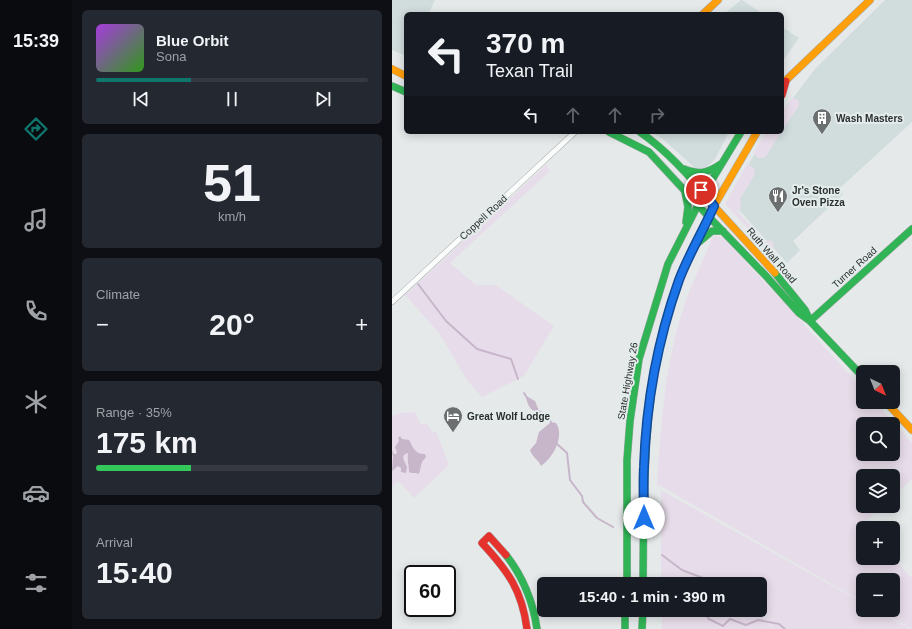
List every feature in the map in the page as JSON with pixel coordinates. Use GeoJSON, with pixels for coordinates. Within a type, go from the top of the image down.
{"type":"FeatureCollection","features":[{"type":"Feature","properties":{"kind":"main road"},"geometry":{"type":"LineString","coordinates":[[705,12],[718,0]]}},
{"type":"Feature","properties":{"kind":"main road"},"geometry":{"type":"LineString","coordinates":[[784,83],[870,0]]}},
{"type":"Feature","properties":{"kind":"main road"},"geometry":{"type":"LineString","coordinates":[[392,69],[404,75]]}},
{"type":"Feature","properties":{"kind":"main road"},"geometry":{"type":"LineString","coordinates":[[392,86],[404,91]]}},
{"type":"Feature","properties":{"kind":"main road","name":"Ruth Wall Road"},"geometry":{"type":"LineString","coordinates":[[613,134],[649,152],[799,313],[810,321],[856,370]]}},
{"type":"Feature","properties":{"kind":"main road","name":"Ruth Wall Road"},"geometry":{"type":"LineString","coordinates":[[643,134],[661,147],[683,168],[714,206],[780,279],[805,310],[810,321]]}},
{"type":"Feature","properties":{"kind":"main road","name":"State Highway 26"},"geometry":{"type":"LineString","coordinates":[[627,577],[627,460],[634,388],[639,359],[668,264],[704,193],[740,134]]}},
{"type":"Feature","properties":{"kind":"main road"},"geometry":{"type":"LineString","coordinates":[[643,577],[644,467],[649,408],[660,345],[668,312],[680,278],[714,206],[756,134]]}},
{"type":"Feature","properties":{"kind":"main road"},"geometry":{"type":"LineString","coordinates":[[683,168],[700,174],[712,171],[721,164]]}},
{"type":"Feature","properties":{"kind":"main road"},"geometry":{"type":"LineString","coordinates":[[683,232],[688,206],[684,190]]}},
{"type":"Feature","properties":{"kind":"main road","name":"Turner Road"},"geometry":{"type":"LineString","coordinates":[[810,321],[912,229]]}},
{"type":"Feature","properties":{"kind":"main road"},"geometry":{"type":"LineString","coordinates":[[693,249],[701,239],[712,231],[723,231]]}},
{"type":"Feature","properties":{"kind":"main road"},"geometry":{"type":"LineString","coordinates":[[892,409],[912,430]]}},
{"type":"Feature","properties":{"kind":"main road"},"geometry":{"type":"LineString","coordinates":[[527,629],[526,615],[518,590],[506,569],[482,543],[489,536],[512,562],[526,586],[536,613],[537,629]]}},
{"type":"Feature","properties":{"kind":"main road"},"geometry":{"type":"LineString","coordinates":[[625,617],[626,629]]}},
{"type":"Feature","properties":{"kind":"main road"},"geometry":{"type":"LineString","coordinates":[[642,629],[643,617]]}},
{"type":"Feature","properties":{"kind":"street","name":"Coppell Road"},"geometry":{"type":"LineString","coordinates":[[392,302],[573,134]]}},
{"type":"Feature","properties":{"kind":"shaded area"},"geometry":{"type":"Polygon","coordinates":[[[392,0],[435,0],[429,12],[404,12],[404,55],[392,50],[392,0]]]}},
{"type":"Feature","properties":{"kind":"shaded area"},"geometry":{"type":"Polygon","coordinates":[[[742,0],[760,12],[726,12],[742,0]]]}},
{"type":"Feature","properties":{"kind":"shaded area"},"geometry":{"type":"Polygon","coordinates":[[[885,0],[912,0],[912,122],[840,188],[843,194],[793,241],[800,250],[787,263],[729,199],[766,134],[784,134],[784,109],[815,69],[885,0]]]}},
{"type":"Feature","properties":{"kind":"shaded area"},"geometry":{"type":"Polygon","coordinates":[[[784,28],[799,38],[784,59],[784,28]]]}},
{"type":"Feature","properties":{"kind":"shaded area"},"geometry":{"type":"Polygon","coordinates":[[[793,97],[799,101],[799,106],[784,127],[784,108],[793,97]]]}},
{"type":"Feature","properties":{"kind":"shaded area"},"geometry":{"type":"Polygon","coordinates":[[[654,134],[728,134],[715,159],[709,165],[700,169],[695,168],[663,139],[654,134]]]}},
{"type":"Feature","properties":{"kind":"shaded area"},"geometry":{"type":"Polygon","coordinates":[[[766,134],[780,134],[767,155],[763,158],[758,158],[753,153],[766,134]]]}},
{"type":"Feature","properties":{"kind":"shaded area"},"geometry":{"type":"Polygon","coordinates":[[[747,164],[754,168],[755,174],[740,199],[741,208],[738,212],[766,242],[770,240],[773,242],[773,249],[770,252],[725,204],[747,164]]]}},
{"type":"Feature","properties":{"kind":"shaded area"},"geometry":{"type":"Polygon","coordinates":[[[546,165],[550,171],[450,263],[476,285],[496,285],[554,326],[524,376],[482,397],[467,380],[439,333],[405,295],[546,165]]]}},
{"type":"Feature","properties":{"kind":"shaded area"},"geometry":{"type":"Polygon","coordinates":[[[713,236],[720,236],[724,238],[856,381],[856,409],[881,409],[889,417],[856,417],[856,461],[900,461],[900,430],[912,443],[912,479],[900,490],[900,469],[856,469],[856,513],[875,513],[866,521],[856,521],[856,565],[900,565],[912,578],[912,629],[891,617],[900,617],[900,573],[856,573],[856,598],[657,484],[662,417],[668,372],[672,350],[684,306],[713,236]]]}},
{"type":"Feature","properties":{"kind":"shaded area"},"geometry":{"type":"Polygon","coordinates":[[[528,397],[535,401],[539,411],[534,411],[530,408],[526,398],[528,397]]]}},
{"type":"Feature","properties":{"kind":"shaded area"},"geometry":{"type":"Polygon","coordinates":[[[415,412],[421,425],[427,423],[432,432],[436,431],[449,465],[414,498],[398,481],[392,486],[392,416],[400,413],[415,412]]]}},
{"type":"Feature","properties":{"kind":"shaded area"},"geometry":{"type":"Polygon","coordinates":[[[551,422],[556,423],[558,428],[558,440],[550,458],[541,466],[530,450],[536,443],[539,432],[551,422]]]}},
{"type":"Feature","properties":{"kind":"shaded area"},"geometry":{"type":"Polygon","coordinates":[[[400,436],[402,439],[409,440],[417,452],[425,454],[426,457],[422,462],[419,474],[409,472],[407,453],[403,458],[407,467],[406,473],[401,472],[401,468],[398,466],[392,471],[392,450],[394,454],[396,454],[397,452],[395,447],[400,436]]]}},
{"type":"Feature","properties":{"kind":"shaded area"},"geometry":{"type":"Polygon","coordinates":[[[661,490],[856,599],[856,617],[889,617],[910,629],[662,629],[662,617],[767,617],[767,577],[661,577],[661,490]]]}},
{"type":"Feature","properties":{"kind":"waterway"},"geometry":{"type":"LineString","coordinates":[[418,284],[446,321],[477,349],[511,359],[518,379]]}},
{"type":"Feature","properties":{"kind":"waterway"},"geometry":{"type":"LineString","coordinates":[[524,393],[528,399]]}},
{"type":"Feature","properties":{"kind":"waterway"},"geometry":{"type":"LineString","coordinates":[[537,410],[548,417],[551,424]]}},
{"type":"Feature","properties":{"kind":"waterway"},"geometry":{"type":"LineString","coordinates":[[556,443],[567,453],[570,480],[582,496],[583,502],[597,518],[613,527]]}},
{"type":"Feature","properties":{"kind":"waterway"},"geometry":{"type":"LineString","coordinates":[[662,555],[682,570],[700,577]]}},
{"type":"Feature","properties":{"kind":"waterway"},"geometry":{"type":"LineString","coordinates":[[707,617],[723,626],[730,619],[746,625],[758,620],[779,624],[785,629]]}},
{"type":"Feature","properties":{"kind":"traffic: fast"},"geometry":{"type":"LineString","coordinates":[[392,86],[404,91]]}},
{"type":"Feature","properties":{"kind":"traffic: fast"},"geometry":{"type":"LineString","coordinates":[[613,134],[649,152],[709,217]]}},
{"type":"Feature","properties":{"kind":"traffic: fast"},"geometry":{"type":"LineString","coordinates":[[643,134],[661,148],[680,166],[714,206],[672,298],[653,379],[644,481],[643,577]]}},
{"type":"Feature","properties":{"kind":"traffic: fast"},"geometry":{"type":"LineString","coordinates":[[704,193],[740,134]]}},
{"type":"Feature","properties":{"kind":"traffic: fast"},"geometry":{"type":"LineString","coordinates":[[684,169],[694,172],[703,172],[721,164]]}},
{"type":"Feature","properties":{"kind":"traffic: fast"},"geometry":{"type":"LineString","coordinates":[[685,192],[688,207],[686,222]]}},
{"type":"Feature","properties":{"kind":"traffic: fast"},"geometry":{"type":"LineString","coordinates":[[627,577],[627,460],[630,421],[639,359],[668,264],[704,193]]}},
{"type":"Feature","properties":{"kind":"traffic: fast"},"geometry":{"type":"LineString","coordinates":[[709,217],[766,276],[799,313],[810,321],[856,370]]}},
{"type":"Feature","properties":{"kind":"traffic: fast"},"geometry":{"type":"LineString","coordinates":[[810,321],[912,229]]}},
{"type":"Feature","properties":{"kind":"traffic: fast"},"geometry":{"type":"LineString","coordinates":[[699,242],[712,231],[723,231]]}},
{"type":"Feature","properties":{"kind":"traffic: fast"},"geometry":{"type":"LineString","coordinates":[[775,273],[805,310],[810,321]]}},
{"type":"Feature","properties":{"kind":"traffic: fast"},"geometry":{"type":"LineString","coordinates":[[506,555],[522,581],[530,599],[537,629]]}},
{"type":"Feature","properties":{"kind":"traffic: fast"},"geometry":{"type":"LineString","coordinates":[[625,617],[625,629]]}},
{"type":"Feature","properties":{"kind":"traffic: fast"},"geometry":{"type":"LineString","coordinates":[[642,629],[643,617]]}},
{"type":"Feature","properties":{"kind":"traffic: slow"},"geometry":{"type":"LineString","coordinates":[[705,12],[718,0]]}},
{"type":"Feature","properties":{"kind":"traffic: slow"},"geometry":{"type":"LineString","coordinates":[[784,82],[870,0]]}},
{"type":"Feature","properties":{"kind":"traffic: slow"},"geometry":{"type":"LineString","coordinates":[[392,69],[404,75]]}},
{"type":"Feature","properties":{"kind":"traffic: slow"},"geometry":{"type":"LineString","coordinates":[[756,134],[714,206],[775,273]]}},
{"type":"Feature","properties":{"kind":"traffic: slow"},"geometry":{"type":"LineString","coordinates":[[892,409],[912,430]]}},
{"type":"Feature","properties":{"kind":"traffic: jam"},"geometry":{"type":"LineString","coordinates":[[784,88],[786,81]]}},
{"type":"Feature","properties":{"kind":"traffic: jam"},"geometry":{"type":"LineString","coordinates":[[506,555],[489,536],[482,543],[506,572],[512,582],[522,603],[527,629]]}},
{"type":"Feature","properties":{"kind":"place","name":"Wash Masters"},"geometry":{"type":"Point","coordinates":[822,135]}},
{"type":"Feature","properties":{"kind":"place","name":"Jr's Stone Oven Pizza"},"geometry":{"type":"Point","coordinates":[778,213]}},
{"type":"Feature","properties":{"kind":"place","name":"Great Wolf Lodge"},"geometry":{"type":"Point","coordinates":[453,433]}},
{"type":"Feature","properties":{"kind":"route"},"geometry":{"type":"LineString","coordinates":[[644,518],[644,467],[647,424],[660,345],[668,312],[680,278],[714,206],[701,190]]}}]}
